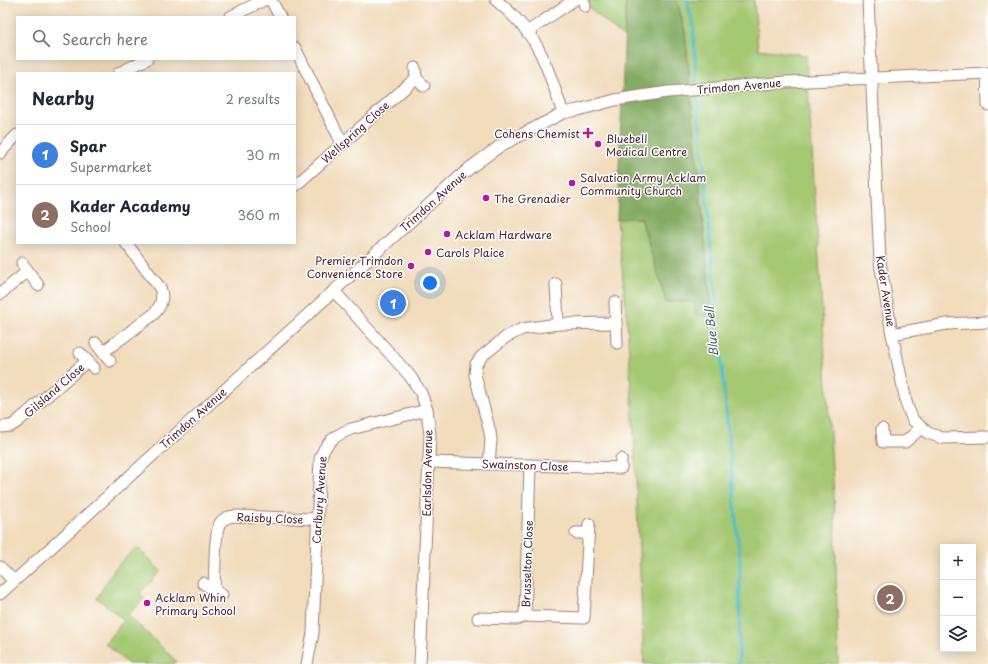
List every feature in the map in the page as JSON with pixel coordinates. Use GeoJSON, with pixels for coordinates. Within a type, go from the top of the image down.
{"type":"FeatureCollection","features":[{"type":"Feature","properties":{"kind":"street"},"geometry":{"type":"LineString","coordinates":[[232,16],[264,0]]}},
{"type":"Feature","properties":{"kind":"street"},"geometry":{"type":"LineString","coordinates":[[271,0],[279,16]]}},
{"type":"Feature","properties":{"kind":"street"},"geometry":{"type":"LineString","coordinates":[[496,0],[527,32],[541,54],[563,112]]}},
{"type":"Feature","properties":{"kind":"street"},"geometry":{"type":"LineString","coordinates":[[527,32],[574,0]]}},
{"type":"Feature","properties":{"kind":"street","name":"Kader Avenue"},"geometry":{"type":"LineString","coordinates":[[868,0],[880,262],[892,334],[907,406],[913,420],[928,433],[942,438],[988,437]]}},
{"type":"Feature","properties":{"kind":"street"},"geometry":{"type":"LineString","coordinates":[[296,50],[342,143]]}},
{"type":"Feature","properties":{"kind":"street"},"geometry":{"type":"LineString","coordinates":[[121,72],[145,60]]}},
{"type":"Feature","properties":{"kind":"street"},"geometry":{"type":"LineString","coordinates":[[987,73],[988,105]]}},
{"type":"Feature","properties":{"kind":"street","name":"Trimdon Avenue"},"geometry":{"type":"LineString","coordinates":[[0,594],[471,167],[500,146],[563,112],[578,110],[615,100],[668,92],[786,82],[987,73]]}},
{"type":"Feature","properties":{"kind":"street","name":"Wellspring Close"},"geometry":{"type":"LineString","coordinates":[[296,185],[418,77]]}},
{"type":"Feature","properties":{"kind":"street"},"geometry":{"type":"LineString","coordinates":[[0,154],[16,137]]}},
{"type":"Feature","properties":{"kind":"street"},"geometry":{"type":"LineString","coordinates":[[103,352],[154,314],[162,300],[162,292],[160,288],[127,244]]}},
{"type":"Feature","properties":{"kind":"street"},"geometry":{"type":"LineString","coordinates":[[0,294],[25,267],[38,285]]}},
{"type":"Feature","properties":{"kind":"street"},"geometry":{"type":"LineString","coordinates":[[556,284],[558,324]]}},
{"type":"Feature","properties":{"kind":"street","name":"Earlsdon Avenue"},"geometry":{"type":"LineString","coordinates":[[334,291],[410,376],[421,393],[427,410],[430,435],[420,664]]}},
{"type":"Feature","properties":{"kind":"street"},"geometry":{"type":"LineString","coordinates":[[615,302],[617,343]]}},
{"type":"Feature","properties":{"kind":"street"},"geometry":{"type":"LineString","coordinates":[[892,334],[947,324],[988,322]]}},
{"type":"Feature","properties":{"kind":"street"},"geometry":{"type":"LineString","coordinates":[[489,463],[491,440],[475,376],[476,364],[482,356],[514,332],[529,327],[558,324],[616,323]]}},
{"type":"Feature","properties":{"kind":"street","name":"Gilsland Close"},"geometry":{"type":"LineString","coordinates":[[0,427],[11,426],[17,422],[87,361]]}},
{"type":"Feature","properties":{"kind":"street","name":"Carlbury Avenue"},"geometry":{"type":"LineString","coordinates":[[308,664],[313,633],[320,460],[323,450],[334,437],[351,429],[427,410]]}},
{"type":"Feature","properties":{"kind":"street"},"geometry":{"type":"LineString","coordinates":[[882,429],[883,442],[905,442],[922,428]]}},
{"type":"Feature","properties":{"kind":"street","name":"Swainston Close"},"geometry":{"type":"LineString","coordinates":[[428,462],[621,468]]}},
{"type":"Feature","properties":{"kind":"street","name":"Brusselton Close"},"geometry":{"type":"LineString","coordinates":[[530,465],[525,616],[584,618],[588,528],[576,533]]}},
{"type":"Feature","properties":{"kind":"street","name":"Raisby Close"},"geometry":{"type":"LineString","coordinates":[[203,583],[218,593],[217,533],[220,523],[229,516],[317,519]]}},
{"type":"Feature","properties":{"kind":"street"},"geometry":{"type":"LineString","coordinates":[[0,567],[14,581]]}},
{"type":"Feature","properties":{"kind":"street"},"geometry":{"type":"LineString","coordinates":[[478,618],[518,619],[525,616]]}},
{"type":"Feature","properties":{"kind":"green space"},"geometry":{"type":"Polygon","coordinates":[[[587,0],[626,0],[624,38],[591,9],[587,0]]]}},
{"type":"Feature","properties":{"kind":"green space"},"geometry":{"type":"Polygon","coordinates":[[[626,0],[677,0],[685,32],[712,316],[696,315],[693,302],[666,302],[641,218],[617,219],[626,0]]]}},
{"type":"Feature","properties":{"kind":"green space"},"geometry":{"type":"Polygon","coordinates":[[[677,0],[754,0],[758,49],[806,55],[835,513],[838,664],[644,664],[634,436],[627,321],[617,219],[641,218],[666,302],[694,302],[712,316],[685,32],[677,0]]]}},
{"type":"Feature","properties":{"kind":"green space"},"geometry":{"type":"Polygon","coordinates":[[[137,547],[161,571],[140,593],[145,598],[128,615],[176,661],[174,664],[128,664],[105,643],[124,620],[97,598],[115,568],[137,547]]]}},
{"type":"Feature","properties":{"kind":"waterway","name":"Blue Bell"},"geometry":{"type":"LineString","coordinates":[[687,0],[693,24],[699,117],[740,562],[739,664]]}},
{"type":"Feature","properties":{"kind":"place","name":"Cohens Chemist"},"geometry":{"type":"Point","coordinates":[588,133]}},
{"type":"Feature","properties":{"kind":"place","name":"Bluebell Medical Centre"},"geometry":{"type":"Point","coordinates":[598,144]}},
{"type":"Feature","properties":{"kind":"place","name":"Salvation Army Acklam Community Church"},"geometry":{"type":"Point","coordinates":[572,183]}},
{"type":"Feature","properties":{"kind":"place","name":"The Grenadier"},"geometry":{"type":"Point","coordinates":[486,198]}},
{"type":"Feature","properties":{"kind":"place","name":"Acklam Hardware"},"geometry":{"type":"Point","coordinates":[447,234]}},
{"type":"Feature","properties":{"kind":"place","name":"Carols Plaice"},"geometry":{"type":"Point","coordinates":[428,252]}},
{"type":"Feature","properties":{"kind":"place","name":"Premier Trimdon Convenience Store"},"geometry":{"type":"Point","coordinates":[411,266]}},
{"type":"Feature","properties":{"kind":"place","name":"Spar"},"geometry":{"type":"Point","coordinates":[393,303]}},
{"type":"Feature","properties":{"kind":"place","name":"Kader Academy"},"geometry":{"type":"Point","coordinates":[890,598]}},
{"type":"Feature","properties":{"kind":"place","name":"Acklam Whin Primary School"},"geometry":{"type":"Point","coordinates":[147,603]}}]}
